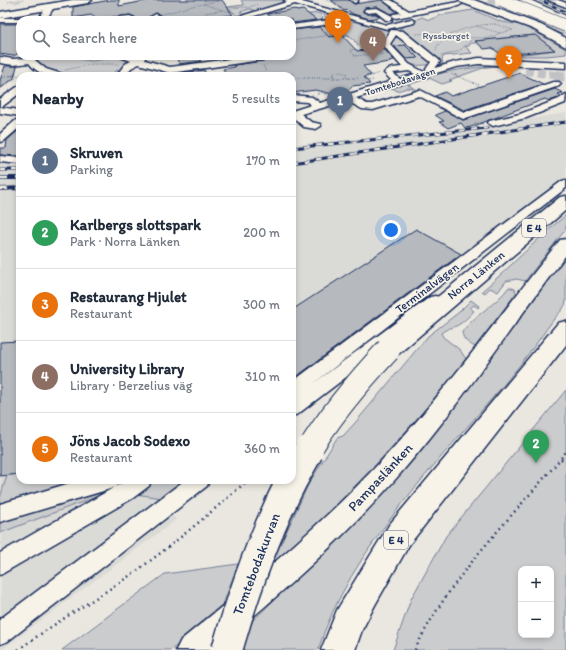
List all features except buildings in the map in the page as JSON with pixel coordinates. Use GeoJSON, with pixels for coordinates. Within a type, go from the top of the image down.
{"type":"FeatureCollection","features":[{"type":"Feature","properties":{"kind":"highway"},"geometry":{"type":"LineString","coordinates":[[464,0],[537,27],[566,43]]}},
{"type":"Feature","properties":{"kind":"highway"},"geometry":{"type":"LineString","coordinates":[[472,0],[528,19],[476,0]]}},
{"type":"Feature","properties":{"kind":"highway"},"geometry":{"type":"LineString","coordinates":[[492,0],[566,23]]}},
{"type":"Feature","properties":{"kind":"highway"},"geometry":{"type":"LineString","coordinates":[[492,0],[517,5],[566,23]]}},
{"type":"Feature","properties":{"kind":"highway"},"geometry":{"type":"LineString","coordinates":[[509,0],[566,23]]}},
{"type":"Feature","properties":{"kind":"highway"},"geometry":{"type":"LineString","coordinates":[[521,0],[566,23]]}},
{"type":"Feature","properties":{"kind":"highway"},"geometry":{"type":"LineString","coordinates":[[528,0],[566,15]]}},
{"type":"Feature","properties":{"kind":"highway"},"geometry":{"type":"LineString","coordinates":[[517,5],[566,37]]}},
{"type":"Feature","properties":{"kind":"highway","name":"Norra Länken"},"geometry":{"type":"LineString","coordinates":[[388,350],[502,255],[565,188]]}},
{"type":"Feature","properties":{"kind":"highway","name":"E 4"},"geometry":{"type":"LineString","coordinates":[[338,650],[349,622],[377,569],[400,535],[566,329]]}},
{"type":"Feature","properties":{"kind":"highway","name":"Tomtebodakurvan"},"geometry":{"type":"LineString","coordinates":[[296,473],[311,446],[335,411],[349,393],[388,350]]}},
{"type":"Feature","properties":{"kind":"highway","name":"Tomtebodakurvan"},"geometry":{"type":"LineString","coordinates":[[227,650],[250,574],[269,527],[290,484]]}},
{"type":"Feature","properties":{"kind":"main road"},"geometry":{"type":"LineString","coordinates":[[0,12],[46,9],[71,0]]}},
{"type":"Feature","properties":{"kind":"main road"},"geometry":{"type":"LineString","coordinates":[[0,15],[46,9],[88,0]]}},
{"type":"Feature","properties":{"kind":"main road","name":"Pampaslänken"},"geometry":{"type":"LineString","coordinates":[[540,276],[566,233]]}},
{"type":"Feature","properties":{"kind":"main road","name":"Pampaslänken"},"geometry":{"type":"LineString","coordinates":[[191,650],[270,585],[320,540],[370,490],[444,405],[540,276],[566,244]]}},
{"type":"Feature","properties":{"kind":"street"},"geometry":{"type":"LineString","coordinates":[[235,16],[254,13],[290,2],[305,0]]}},
{"type":"Feature","properties":{"kind":"street"},"geometry":{"type":"LineString","coordinates":[[387,0],[396,0]]}},
{"type":"Feature","properties":{"kind":"street"},"geometry":{"type":"LineString","coordinates":[[387,0],[408,13]]}},
{"type":"Feature","properties":{"kind":"street"},"geometry":{"type":"LineString","coordinates":[[431,0],[443,3]]}},
{"type":"Feature","properties":{"kind":"street"},"geometry":{"type":"LineString","coordinates":[[551,0],[566,5]]}},
{"type":"Feature","properties":{"kind":"street"},"geometry":{"type":"LineString","coordinates":[[290,2],[394,31],[434,57],[436,62],[430,69],[433,70]]}},
{"type":"Feature","properties":{"kind":"street"},"geometry":{"type":"LineString","coordinates":[[290,2],[300,10]]}},
{"type":"Feature","properties":{"kind":"street"},"geometry":{"type":"LineString","coordinates":[[413,3],[424,12]]}},
{"type":"Feature","properties":{"kind":"street"},"geometry":{"type":"LineString","coordinates":[[366,22],[386,20],[408,13],[424,12],[443,3]]}},
{"type":"Feature","properties":{"kind":"street"},"geometry":{"type":"LineString","coordinates":[[38,16],[46,9]]}},
{"type":"Feature","properties":{"kind":"street"},"geometry":{"type":"LineString","coordinates":[[318,9],[326,22]]}},
{"type":"Feature","properties":{"kind":"street"},"geometry":{"type":"LineString","coordinates":[[368,11],[377,10],[394,31]]}},
{"type":"Feature","properties":{"kind":"street"},"geometry":{"type":"LineString","coordinates":[[254,13],[258,16]]}},
{"type":"Feature","properties":{"kind":"street"},"geometry":{"type":"LineString","coordinates":[[296,26],[326,22],[336,14]]}},
{"type":"Feature","properties":{"kind":"street"},"geometry":{"type":"LineString","coordinates":[[0,20],[16,20]]}},
{"type":"Feature","properties":{"kind":"street"},"geometry":{"type":"LineString","coordinates":[[411,21],[394,31],[386,44],[386,54],[422,74]]}},
{"type":"Feature","properties":{"kind":"street"},"geometry":{"type":"LineString","coordinates":[[462,59],[473,54]]}},
{"type":"Feature","properties":{"kind":"street","name":"Tomtebodavägen"},"geometry":{"type":"LineString","coordinates":[[296,113],[349,98],[370,84],[398,82],[449,66],[462,59],[566,66]]}},
{"type":"Feature","properties":{"kind":"street"},"geometry":{"type":"LineString","coordinates":[[0,60],[13,62],[22,60]]}},
{"type":"Feature","properties":{"kind":"street"},"geometry":{"type":"LineString","coordinates":[[32,60],[36,72]]}},
{"type":"Feature","properties":{"kind":"street"},"geometry":{"type":"LineString","coordinates":[[156,72],[247,60]]}},
{"type":"Feature","properties":{"kind":"street"},"geometry":{"type":"LineString","coordinates":[[123,72],[128,66],[143,61],[176,61],[180,64],[181,68]]}},
{"type":"Feature","properties":{"kind":"street"},"geometry":{"type":"LineString","coordinates":[[143,61],[170,70]]}},
{"type":"Feature","properties":{"kind":"street"},"geometry":{"type":"LineString","coordinates":[[209,65],[234,65]]}},
{"type":"Feature","properties":{"kind":"street"},"geometry":{"type":"LineString","coordinates":[[398,82],[388,73],[390,70],[410,68]]}},
{"type":"Feature","properties":{"kind":"street"},"geometry":{"type":"LineString","coordinates":[[493,69],[566,73]]}},
{"type":"Feature","properties":{"kind":"street"},"geometry":{"type":"LineString","coordinates":[[463,116],[556,84]]}},
{"type":"Feature","properties":{"kind":"street"},"geometry":{"type":"LineString","coordinates":[[16,91],[1,104],[16,111]]}},
{"type":"Feature","properties":{"kind":"street"},"geometry":{"type":"LineString","coordinates":[[349,98],[365,107],[373,107],[420,93],[478,123]]}},
{"type":"Feature","properties":{"kind":"street"},"geometry":{"type":"LineString","coordinates":[[494,122],[523,116],[562,101],[566,97]]}},
{"type":"Feature","properties":{"kind":"street"},"geometry":{"type":"LineString","coordinates":[[296,98],[308,99],[319,106]]}},
{"type":"Feature","properties":{"kind":"street"},"geometry":{"type":"LineString","coordinates":[[296,116],[312,126],[316,126]]}},
{"type":"Feature","properties":{"kind":"street"},"geometry":{"type":"LineString","coordinates":[[296,124],[304,121]]}},
{"type":"Feature","properties":{"kind":"street"},"geometry":{"type":"LineString","coordinates":[[0,139],[16,125]]}},
{"type":"Feature","properties":{"kind":"street"},"geometry":{"type":"LineString","coordinates":[[0,159],[16,161]]}},
{"type":"Feature","properties":{"kind":"street","name":"Terminalvägen"},"geometry":{"type":"LineString","coordinates":[[296,388],[565,188]]}},
{"type":"Feature","properties":{"kind":"street"},"geometry":{"type":"LineString","coordinates":[[296,406],[421,311],[502,255]]}},
{"type":"Feature","properties":{"kind":"street"},"geometry":{"type":"LineString","coordinates":[[0,513],[97,484]]}},
{"type":"Feature","properties":{"kind":"street"},"geometry":{"type":"LineString","coordinates":[[0,565],[126,492],[137,484]]}},
{"type":"Feature","properties":{"kind":"street"},"geometry":{"type":"LineString","coordinates":[[0,633],[195,484]]}},
{"type":"Feature","properties":{"kind":"path"},"geometry":{"type":"LineString","coordinates":[[8,2],[19,0]]}},
{"type":"Feature","properties":{"kind":"path"},"geometry":{"type":"LineString","coordinates":[[156,16],[171,11],[218,1],[217,0]]}},
{"type":"Feature","properties":{"kind":"path"},"geometry":{"type":"LineString","coordinates":[[325,0],[329,2],[347,34],[366,52]]}},
{"type":"Feature","properties":{"kind":"path"},"geometry":{"type":"LineString","coordinates":[[329,2],[336,0]]}},
{"type":"Feature","properties":{"kind":"path"},"geometry":{"type":"LineString","coordinates":[[368,0],[376,0]]}},
{"type":"Feature","properties":{"kind":"path"},"geometry":{"type":"LineString","coordinates":[[203,4],[230,10],[235,16]]}},
{"type":"Feature","properties":{"kind":"path"},"geometry":{"type":"LineString","coordinates":[[235,16],[248,7]]}},
{"type":"Feature","properties":{"kind":"path"},"geometry":{"type":"LineString","coordinates":[[222,9],[235,16]]}},
{"type":"Feature","properties":{"kind":"path"},"geometry":{"type":"LineString","coordinates":[[205,13],[225,10]]}},
{"type":"Feature","properties":{"kind":"path"},"geometry":{"type":"LineString","coordinates":[[326,22],[336,14]]}},
{"type":"Feature","properties":{"kind":"path"},"geometry":{"type":"LineString","coordinates":[[330,36],[336,14]]}},
{"type":"Feature","properties":{"kind":"path"},"geometry":{"type":"LineString","coordinates":[[394,31],[424,35],[430,33],[446,37],[474,39],[489,38],[500,33],[513,30],[490,23],[454,32],[446,37],[435,49],[438,52],[434,57]]}},
{"type":"Feature","properties":{"kind":"path"},"geometry":{"type":"LineString","coordinates":[[475,26],[500,33]]}},
{"type":"Feature","properties":{"kind":"path"},"geometry":{"type":"LineString","coordinates":[[296,40],[347,34]]}},
{"type":"Feature","properties":{"kind":"path"},"geometry":{"type":"LineString","coordinates":[[434,57],[459,51],[468,41],[474,39]]}},
{"type":"Feature","properties":{"kind":"path"},"geometry":{"type":"LineString","coordinates":[[359,49],[366,52],[386,54],[354,56],[350,50],[359,49]]}},
{"type":"Feature","properties":{"kind":"path"},"geometry":{"type":"LineString","coordinates":[[64,72],[92,64],[143,61]]}},
{"type":"Feature","properties":{"kind":"path"},"geometry":{"type":"LineString","coordinates":[[449,66],[480,86]]}},
{"type":"Feature","properties":{"kind":"path"},"geometry":{"type":"LineString","coordinates":[[338,78],[332,75],[333,73],[341,72],[347,74],[348,76],[342,78]]}},
{"type":"Feature","properties":{"kind":"path"},"geometry":{"type":"LineString","coordinates":[[370,84],[378,73]]}},
{"type":"Feature","properties":{"kind":"path"},"geometry":{"type":"LineString","coordinates":[[0,78],[16,76]]}},
{"type":"Feature","properties":{"kind":"path"},"geometry":{"type":"LineString","coordinates":[[0,88],[16,78]]}},
{"type":"Feature","properties":{"kind":"path"},"geometry":{"type":"LineString","coordinates":[[296,78],[358,78]]}},
{"type":"Feature","properties":{"kind":"path"},"geometry":{"type":"LineString","coordinates":[[415,650],[443,601],[470,565],[542,483],[566,452]]}},
{"type":"Feature","properties":{"kind":"path"},"geometry":{"type":"LineString","coordinates":[[561,459],[566,462]]}},
{"type":"Feature","properties":{"kind":"path"},"geometry":{"type":"LineString","coordinates":[[18,650],[55,623],[123,580],[206,517],[243,484]]}},
{"type":"Feature","properties":{"kind":"shaded area"},"geometry":{"type":"Polygon","coordinates":[[[566,113],[566,180],[296,389],[296,145],[486,126],[566,113]]]}},
{"type":"Feature","properties":{"kind":"shaded area"},"geometry":{"type":"Polygon","coordinates":[[[0,163],[16,163],[16,484],[171,484],[157,495],[176,520],[1,650],[0,163]]]}},
{"type":"Feature","properties":{"kind":"green space"},"geometry":{"type":"Polygon","coordinates":[[[241,0],[287,1],[256,11],[250,9],[240,12],[244,15],[237,16],[231,10],[219,8],[244,5],[241,0]]]}},
{"type":"Feature","properties":{"kind":"green space","name":"Ryssberget"},"geometry":{"type":"Polygon","coordinates":[[[473,10],[502,22],[522,25],[566,49],[566,54],[547,56],[509,56],[555,50],[534,35],[475,41],[477,43],[471,43],[469,46],[465,46],[472,53],[444,56],[442,59],[443,64],[434,67],[439,63],[399,29],[403,27],[401,26],[422,17],[429,20],[441,15],[473,10]]]}},
{"type":"Feature","properties":{"kind":"green space"},"geometry":{"type":"Polygon","coordinates":[[[328,12],[388,28],[391,31],[383,43],[390,51],[386,51],[382,48],[364,50],[349,35],[296,41],[296,38],[326,34],[322,29],[296,32],[296,25],[317,22],[312,18],[300,15],[320,13],[324,21],[329,23],[323,13],[328,12]]]}},
{"type":"Feature","properties":{"kind":"green space"},"geometry":{"type":"Polygon","coordinates":[[[395,34],[431,59],[433,64],[413,65],[405,61],[391,46],[390,43],[395,34]]]}},
{"type":"Feature","properties":{"kind":"green space"},"geometry":{"type":"Polygon","coordinates":[[[37,60],[136,60],[123,70],[117,70],[115,72],[55,72],[38,64],[37,60]]]}},
{"type":"Feature","properties":{"kind":"green space"},"geometry":{"type":"Polygon","coordinates":[[[486,67],[449,80],[452,81],[442,84],[429,78],[408,85],[416,89],[407,88],[397,91],[391,87],[445,72],[486,67]]]}},
{"type":"Feature","properties":{"kind":"green space"},"geometry":{"type":"Polygon","coordinates":[[[566,215],[566,229],[525,281],[517,279],[506,281],[498,292],[490,288],[485,293],[482,291],[544,234],[566,215]]]}},
{"type":"Feature","properties":{"kind":"green space"},"geometry":{"type":"Polygon","coordinates":[[[566,254],[566,302],[564,307],[512,374],[426,475],[374,541],[351,576],[333,612],[318,650],[222,650],[365,509],[566,254]]]}},
{"type":"Feature","properties":{"kind":"green space"},"geometry":{"type":"Polygon","coordinates":[[[509,287],[515,289],[516,293],[475,347],[470,344],[466,341],[462,332],[509,287]]]}},
{"type":"Feature","properties":{"kind":"green space"},"geometry":{"type":"Polygon","coordinates":[[[471,300],[479,306],[478,308],[474,305],[470,308],[474,311],[459,325],[447,329],[441,333],[443,337],[460,350],[466,359],[423,412],[377,463],[304,536],[279,559],[273,561],[308,485],[337,438],[343,436],[355,423],[428,336],[458,313],[471,300]]]}},
{"type":"Feature","properties":{"kind":"green space"},"geometry":{"type":"Polygon","coordinates":[[[566,390],[566,650],[393,650],[411,599],[446,536],[566,390]]]}},
{"type":"Feature","properties":{"kind":"green space"},"geometry":{"type":"Polygon","coordinates":[[[16,474],[16,484],[70,484],[0,504],[0,498],[7,475],[16,474]]]}},
{"type":"Feature","properties":{"kind":"green space"},"geometry":{"type":"Polygon","coordinates":[[[149,484],[179,484],[161,498],[136,494],[136,491],[149,484]]]}},
{"type":"Feature","properties":{"kind":"green space"},"geometry":{"type":"Polygon","coordinates":[[[122,487],[0,533],[0,522],[122,487]]]}},
{"type":"Feature","properties":{"kind":"green space"},"geometry":{"type":"Polygon","coordinates":[[[238,564],[225,599],[217,615],[171,650],[62,650],[165,574],[238,564]]]}},
{"type":"Feature","properties":{"kind":"tunnel"},"geometry":{"type":"LineString","coordinates":[[488,0],[526,18],[546,25],[566,29]]}},
{"type":"Feature","properties":{"kind":"tunnel"},"geometry":{"type":"LineString","coordinates":[[528,19],[566,32]]}},
{"type":"Feature","properties":{"kind":"tunnel"},"geometry":{"type":"LineString","coordinates":[[525,71],[556,75]]}},
{"type":"Feature","properties":{"kind":"tunnel"},"geometry":{"type":"LineString","coordinates":[[556,75],[562,76]]}},
{"type":"Feature","properties":{"kind":"tunnel"},"geometry":{"type":"LineString","coordinates":[[556,75],[566,77]]}},
{"type":"Feature","properties":{"kind":"railway"},"geometry":{"type":"LineString","coordinates":[[540,0],[566,12]]}},
{"type":"Feature","properties":{"kind":"railway"},"geometry":{"type":"LineString","coordinates":[[296,162],[566,122]]}},
{"type":"Feature","properties":{"kind":"railway"},"geometry":{"type":"LineString","coordinates":[[296,148],[487,128]]}},
{"type":"Feature","properties":{"kind":"railway"},"geometry":{"type":"LineString","coordinates":[[0,170],[16,170]]}},
{"type":"Feature","properties":{"kind":"railway"},"geometry":{"type":"LineString","coordinates":[[0,178],[16,178]]}},
{"type":"Feature","properties":{"kind":"railway"},"geometry":{"type":"LineString","coordinates":[[0,189],[16,188]]}},
{"type":"Feature","properties":{"kind":"place","name":"Jöns Jacob Sodexo"},"geometry":{"type":"Point","coordinates":[338,43]}},
{"type":"Feature","properties":{"kind":"place","name":"University Library"},"geometry":{"type":"Point","coordinates":[373,61]}},
{"type":"Feature","properties":{"kind":"place","name":"Restaurang Hjulet"},"geometry":{"type":"Point","coordinates":[509,79]}},
{"type":"Feature","properties":{"kind":"place","name":"Skruven"},"geometry":{"type":"Point","coordinates":[340,120]}},
{"type":"Feature","properties":{"kind":"place","name":"Karlbergs slottspark"},"geometry":{"type":"Point","coordinates":[536,463]}}]}
